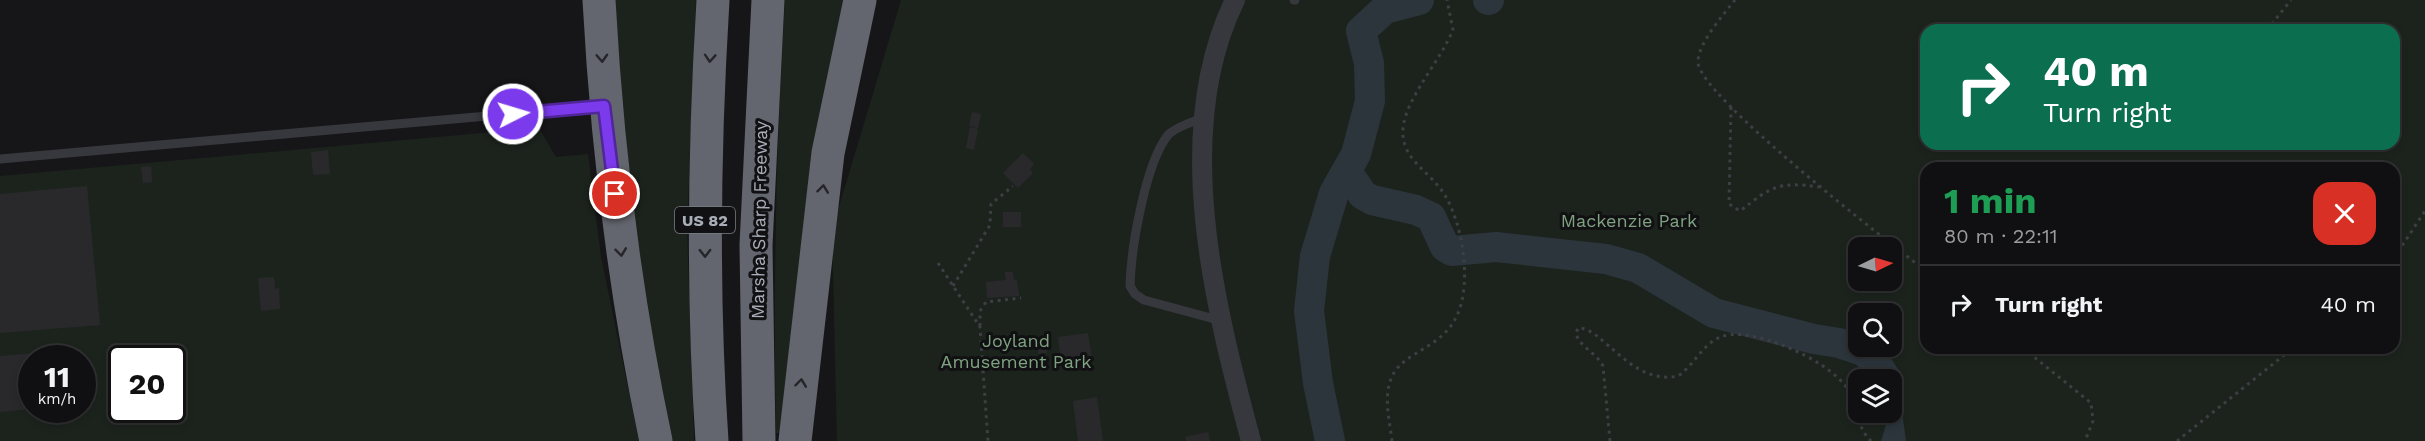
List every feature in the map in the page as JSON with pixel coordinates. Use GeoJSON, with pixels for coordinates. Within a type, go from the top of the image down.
{"type":"FeatureCollection","features":[{"type":"Feature","properties":{"kind":"highway"},"geometry":{"type":"LineString","coordinates":[[600,0],[604,106],[622,260],[656,441]]}},
{"type":"Feature","properties":{"kind":"highway","name":"US 82"},"geometry":{"type":"LineString","coordinates":[[712,441],[704,247],[707,101],[713,0]]}},
{"type":"Feature","properties":{"kind":"highway","name":"Marsha Sharp Freeway"},"geometry":{"type":"LineString","coordinates":[[759,441],[756,245],[768,0]]}},
{"type":"Feature","properties":{"kind":"highway"},"geometry":{"type":"LineString","coordinates":[[795,441],[828,153],[860,0]]}},
{"type":"Feature","properties":{"kind":"street"},"geometry":{"type":"LineString","coordinates":[[1235,0],[1219,40],[1205,117],[1204,204],[1222,321],[1251,441]]}},
{"type":"Feature","properties":{"kind":"lane"},"geometry":{"type":"LineString","coordinates":[[0,159],[604,106]]}},
{"type":"Feature","properties":{"kind":"lane"},"geometry":{"type":"LineString","coordinates":[[1205,117],[1169,134],[1152,165],[1141,212],[1131,286],[1135,294],[1144,300],[1222,321]]}},
{"type":"Feature","properties":{"kind":"path"},"geometry":{"type":"LineString","coordinates":[[1392,441],[1388,394],[1390,379],[1402,364],[1449,331],[1461,306],[1464,267],[1458,231],[1446,198],[1407,153],[1403,135],[1406,113],[1453,30],[1447,0]]}},
{"type":"Feature","properties":{"kind":"path"},"geometry":{"type":"LineString","coordinates":[[1736,0],[1703,46],[1698,63],[1704,76],[1731,105],[1819,187],[1920,266]]}},
{"type":"Feature","properties":{"kind":"path"},"geometry":{"type":"LineString","coordinates":[[2272,24],[2291,0]]}},
{"type":"Feature","properties":{"kind":"path"},"geometry":{"type":"LineString","coordinates":[[1731,105],[1733,138],[1729,204],[1740,211],[1773,187],[1790,183],[1819,187]]}},
{"type":"Feature","properties":{"kind":"path"},"geometry":{"type":"LineString","coordinates":[[953,286],[990,225],[991,204],[1013,186]]}},
{"type":"Feature","properties":{"kind":"path"},"geometry":{"type":"LineString","coordinates":[[2400,249],[2425,211]]}},
{"type":"Feature","properties":{"kind":"path"},"geometry":{"type":"LineString","coordinates":[[938,263],[980,327]]}},
{"type":"Feature","properties":{"kind":"path"},"geometry":{"type":"LineString","coordinates":[[988,441],[980,311],[986,302],[1021,298]]}},
{"type":"Feature","properties":{"kind":"path"},"geometry":{"type":"LineString","coordinates":[[1610,441],[1603,366],[1593,352],[1580,342],[1576,333],[1578,328],[1588,330],[1621,359],[1659,377],[1678,376],[1714,340],[1730,335],[1762,339],[1809,355],[1835,373],[1842,382],[1853,402],[1865,435],[1871,441]]}},
{"type":"Feature","properties":{"kind":"path"},"geometry":{"type":"LineString","coordinates":[[2030,354],[2091,403],[2093,421],[2085,441]]}},
{"type":"Feature","properties":{"kind":"path"},"geometry":{"type":"LineString","coordinates":[[2177,441],[2286,354]]}},
{"type":"Feature","properties":{"kind":"green space"},"geometry":{"type":"Polygon","coordinates":[[[615,0],[696,0],[687,227],[694,441],[670,441],[642,297],[620,92],[615,0]]]}},
{"type":"Feature","properties":{"kind":"green space"},"geometry":{"type":"Polygon","coordinates":[[[785,0],[852,0],[784,433],[776,433],[776,216],[785,0]]]}},
{"type":"Feature","properties":{"kind":"green space","name":"Mackenzie Park"},"geometry":{"type":"Polygon","coordinates":[[[901,0],[2425,0],[2425,441],[837,441],[832,230],[901,0]]]}},
{"type":"Feature","properties":{"kind":"green space"},"geometry":{"type":"Polygon","coordinates":[[[539,128],[556,157],[588,154],[601,257],[639,441],[0,441],[0,176],[539,128]]]}},
{"type":"Feature","properties":{"kind":"shaded area"},"geometry":{"type":"Polygon","coordinates":[[[1902,411],[1906,441],[1881,441],[1887,423],[1902,423],[1902,411]]]}},
{"type":"Feature","properties":{"kind":"building"},"geometry":{"type":"Polygon","coordinates":[[[972,112],[981,114],[978,128],[969,126],[972,112]]]}},
{"type":"Feature","properties":{"kind":"building"},"geometry":{"type":"Polygon","coordinates":[[[970,127],[978,129],[974,150],[966,148],[970,127]]]}},
{"type":"Feature","properties":{"kind":"building"},"geometry":{"type":"Polygon","coordinates":[[[328,150],[330,174],[313,175],[311,152],[328,150]]]}},
{"type":"Feature","properties":{"kind":"building"},"geometry":{"type":"Polygon","coordinates":[[[1023,153],[1034,164],[1030,169],[1033,173],[1018,188],[1003,173],[1023,153]]]}},
{"type":"Feature","properties":{"kind":"building"},"geometry":{"type":"Polygon","coordinates":[[[151,166],[152,182],[143,183],[141,167],[151,166]]]}},
{"type":"Feature","properties":{"kind":"building"},"geometry":{"type":"Polygon","coordinates":[[[87,186],[100,325],[0,333],[0,194],[87,186]]]}},
{"type":"Feature","properties":{"kind":"building"},"geometry":{"type":"Polygon","coordinates":[[[1003,212],[1021,212],[1021,227],[1003,227],[1003,212]]]}},
{"type":"Feature","properties":{"kind":"building"},"geometry":{"type":"Polygon","coordinates":[[[1005,272],[1013,272],[1014,280],[1017,279],[1019,296],[987,298],[986,282],[1006,280],[1005,272]]]}},
{"type":"Feature","properties":{"kind":"building"},"geometry":{"type":"Polygon","coordinates":[[[274,277],[275,289],[279,288],[280,309],[261,311],[258,278],[274,277]]]}},
{"type":"Feature","properties":{"kind":"building"},"geometry":{"type":"Polygon","coordinates":[[[1088,333],[1092,358],[1061,362],[1058,337],[1088,333]]]}},
{"type":"Feature","properties":{"kind":"building"},"geometry":{"type":"Polygon","coordinates":[[[1038,341],[1046,341],[1047,353],[1038,354],[1038,341]]]}},
{"type":"Feature","properties":{"kind":"building"},"geometry":{"type":"Polygon","coordinates":[[[18,355],[18,410],[0,412],[0,356],[18,355]]]}},
{"type":"Feature","properties":{"kind":"building"},"geometry":{"type":"Polygon","coordinates":[[[1097,397],[1103,441],[1078,441],[1073,401],[1097,397]]]}},
{"type":"Feature","properties":{"kind":"building"},"geometry":{"type":"Polygon","coordinates":[[[1208,432],[1210,441],[1186,441],[1185,437],[1208,432]]]}},
{"type":"Feature","properties":{"kind":"waterway"},"geometry":{"type":"LineString","coordinates":[[1330,441],[1318,383],[1309,311],[1315,256],[1334,193],[1356,154],[1370,101],[1369,63],[1361,31],[1385,9],[1419,0]]}},
{"type":"Feature","properties":{"kind":"waterway"},"geometry":{"type":"LineString","coordinates":[[1342,179],[1352,179],[1363,195],[1372,200],[1416,210],[1431,217],[1445,247],[1452,251],[1496,247],[1606,259],[1638,268],[1714,313],[1814,339],[1839,343],[1863,351],[1875,361],[1880,369]]}},
{"type":"Feature","properties":{"kind":"route"},"geometry":{"type":"LineString","coordinates":[[513,114],[604,106],[615,194]]}},
{"type":"Feature","properties":{"kind":"park label","name":"Joyland Amusement Park"},"geometry":{"type":"Point","coordinates":[1016,350]}}]}
